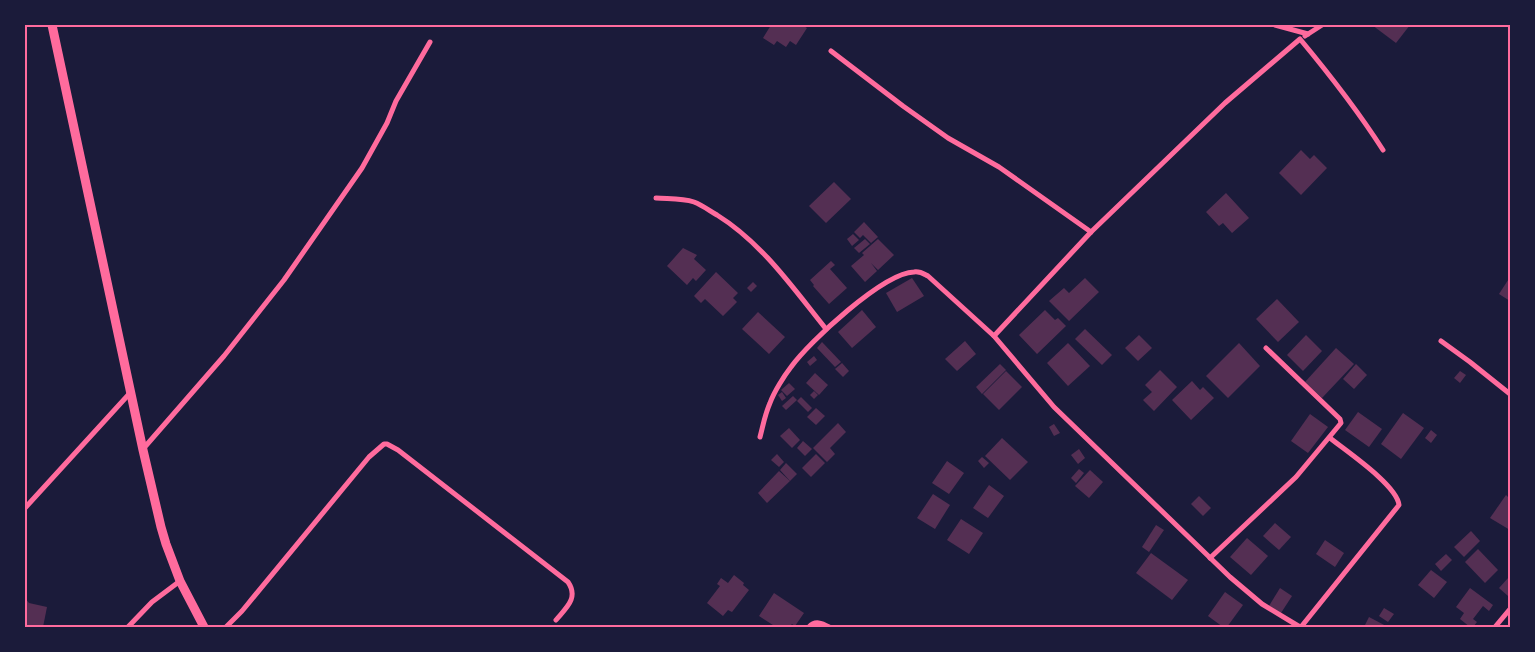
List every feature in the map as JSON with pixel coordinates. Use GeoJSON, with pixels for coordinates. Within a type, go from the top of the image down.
{"type":"FeatureCollection","features":[{"type":"Feature","properties":{"kind":"main road"},"geometry":{"type":"LineString","coordinates":[[52,25],[163,536],[180,581],[204,627]]}},
{"type":"Feature","properties":{"kind":"street"},"geometry":{"type":"LineString","coordinates":[[1275,25],[1308,34]]}},
{"type":"Feature","properties":{"kind":"street"},"geometry":{"type":"LineString","coordinates":[[994,336],[1091,232],[1225,103],[1300,39],[1322,25]]}},
{"type":"Feature","properties":{"kind":"street"},"geometry":{"type":"LineString","coordinates":[[1300,39],[1337,84],[1384,150]]}},
{"type":"Feature","properties":{"kind":"street"},"geometry":{"type":"LineString","coordinates":[[143,450],[224,356],[284,280],[362,168],[387,123],[396,101],[430,42]]}},
{"type":"Feature","properties":{"kind":"street"},"geometry":{"type":"LineString","coordinates":[[831,51],[948,138],[999,168],[1091,232]]}},
{"type":"Feature","properties":{"kind":"street"},"geometry":{"type":"LineString","coordinates":[[656,198],[684,199],[695,203],[745,234],[780,272],[826,329]]}},
{"type":"Feature","properties":{"kind":"street"},"geometry":{"type":"LineString","coordinates":[[760,437],[770,404],[791,367],[826,329],[872,291],[904,274],[922,272],[994,336],[1054,407],[1210,558],[1262,604],[1301,627],[1399,505],[1399,500],[1386,483],[1330,438]]}},
{"type":"Feature","properties":{"kind":"street"},"geometry":{"type":"LineString","coordinates":[[1441,341],[1510,394]]}},
{"type":"Feature","properties":{"kind":"street"},"geometry":{"type":"LineString","coordinates":[[1210,558],[1296,477],[1341,423],[1340,419],[1266,348]]}},
{"type":"Feature","properties":{"kind":"street"},"geometry":{"type":"LineString","coordinates":[[25,508],[131,393]]}},
{"type":"Feature","properties":{"kind":"street"},"geometry":{"type":"LineString","coordinates":[[226,627],[242,611],[369,456],[384,444],[398,450],[568,582],[572,588],[573,595],[556,620]]}},
{"type":"Feature","properties":{"kind":"street"},"geometry":{"type":"LineString","coordinates":[[128,627],[152,602],[180,581]]}},
{"type":"Feature","properties":{"kind":"street"},"geometry":{"type":"LineString","coordinates":[[1495,627],[1510,609]]}},
{"type":"Feature","properties":{"kind":"street"},"geometry":{"type":"LineString","coordinates":[[809,627],[814,623],[822,623],[829,627]]}},
{"type":"Feature","properties":{"kind":"building"},"geometry":{"type":"Polygon","coordinates":[[[771,25],[802,25],[807,28],[796,45],[790,41],[786,47],[777,41],[774,45],[763,38],[771,25]]]}},
{"type":"Feature","properties":{"kind":"building"},"geometry":{"type":"Polygon","coordinates":[[[1372,25],[1410,25],[1396,43],[1372,25]]]}},
{"type":"Feature","properties":{"kind":"building"},"geometry":{"type":"Polygon","coordinates":[[[1301,150],[1310,159],[1314,155],[1327,168],[1301,195],[1279,173],[1301,150]]]}},
{"type":"Feature","properties":{"kind":"building"},"geometry":{"type":"Polygon","coordinates":[[[834,182],[851,199],[826,223],[809,206],[834,182]]]}},
{"type":"Feature","properties":{"kind":"building"},"geometry":{"type":"Polygon","coordinates":[[[1226,193],[1249,218],[1232,233],[1223,223],[1219,226],[1206,212],[1226,193]]]}},
{"type":"Feature","properties":{"kind":"building"},"geometry":{"type":"Polygon","coordinates":[[[864,222],[878,237],[871,243],[863,235],[860,238],[854,232],[864,222]]]}},
{"type":"Feature","properties":{"kind":"building"},"geometry":{"type":"Polygon","coordinates":[[[853,234],[859,240],[852,246],[847,239],[853,234]]]}},
{"type":"Feature","properties":{"kind":"building"},"geometry":{"type":"Polygon","coordinates":[[[865,239],[870,244],[859,253],[854,248],[865,239]]]}},
{"type":"Feature","properties":{"kind":"building"},"geometry":{"type":"Polygon","coordinates":[[[878,239],[894,255],[878,270],[871,263],[877,271],[865,282],[851,266],[878,239]]]}},
{"type":"Feature","properties":{"kind":"building"},"geometry":{"type":"Polygon","coordinates":[[[683,248],[697,255],[694,259],[706,270],[696,281],[693,278],[687,285],[667,266],[683,248]]]}},
{"type":"Feature","properties":{"kind":"building"},"geometry":{"type":"Polygon","coordinates":[[[831,261],[835,265],[830,269],[847,288],[829,304],[810,280],[831,261]]]}},
{"type":"Feature","properties":{"kind":"building"},"geometry":{"type":"Polygon","coordinates":[[[716,272],[738,293],[733,298],[737,302],[723,316],[705,299],[701,303],[694,296],[716,272]]]}},
{"type":"Feature","properties":{"kind":"building"},"geometry":{"type":"Polygon","coordinates":[[[1510,277],[1510,301],[1499,294],[1510,277]]]}},
{"type":"Feature","properties":{"kind":"building"},"geometry":{"type":"Polygon","coordinates":[[[912,278],[924,296],[897,312],[886,293],[912,278]]]}},
{"type":"Feature","properties":{"kind":"building"},"geometry":{"type":"Polygon","coordinates":[[[1085,278],[1099,292],[1069,321],[1049,301],[1064,288],[1069,293],[1085,278]]]}},
{"type":"Feature","properties":{"kind":"building"},"geometry":{"type":"Polygon","coordinates":[[[753,282],[757,286],[751,292],[747,288],[753,282]]]}},
{"type":"Feature","properties":{"kind":"building"},"geometry":{"type":"Polygon","coordinates":[[[1277,299],[1299,322],[1278,342],[1256,319],[1277,299]]]}},
{"type":"Feature","properties":{"kind":"building"},"geometry":{"type":"Polygon","coordinates":[[[862,310],[876,327],[852,348],[838,332],[862,310]]]}},
{"type":"Feature","properties":{"kind":"building"},"geometry":{"type":"Polygon","coordinates":[[[1045,310],[1055,320],[1058,318],[1066,326],[1037,354],[1019,335],[1045,310]]]}},
{"type":"Feature","properties":{"kind":"building"},"geometry":{"type":"Polygon","coordinates":[[[758,312],[785,337],[769,354],[742,329],[758,312]]]}},
{"type":"Feature","properties":{"kind":"building"},"geometry":{"type":"Polygon","coordinates":[[[1085,329],[1112,355],[1102,365],[1075,339],[1085,329]]]}},
{"type":"Feature","properties":{"kind":"building"},"geometry":{"type":"Polygon","coordinates":[[[1139,335],[1152,348],[1138,361],[1125,348],[1139,335]]]}},
{"type":"Feature","properties":{"kind":"building"},"geometry":{"type":"Polygon","coordinates":[[[1306,335],[1322,351],[1303,371],[1287,355],[1306,335]]]}},
{"type":"Feature","properties":{"kind":"building"},"geometry":{"type":"Polygon","coordinates":[[[965,341],[976,354],[957,371],[945,359],[965,341]]]}},
{"type":"Feature","properties":{"kind":"building"},"geometry":{"type":"Polygon","coordinates":[[[822,342],[841,362],[835,367],[817,348],[822,342]]]}},
{"type":"Feature","properties":{"kind":"building"},"geometry":{"type":"Polygon","coordinates":[[[1068,343],[1090,366],[1068,386],[1047,363],[1068,343]]]}},
{"type":"Feature","properties":{"kind":"building"},"geometry":{"type":"Polygon","coordinates":[[[1239,343],[1260,366],[1228,398],[1206,376],[1239,343]]]}},
{"type":"Feature","properties":{"kind":"building"},"geometry":{"type":"Polygon","coordinates":[[[1336,348],[1354,364],[1322,398],[1305,382],[1336,348]]]}},
{"type":"Feature","properties":{"kind":"building"},"geometry":{"type":"Polygon","coordinates":[[[814,356],[817,360],[810,366],[807,362],[814,356]]]}},
{"type":"Feature","properties":{"kind":"building"},"geometry":{"type":"Polygon","coordinates":[[[842,363],[849,371],[843,377],[835,369],[842,363]]]}},
{"type":"Feature","properties":{"kind":"building"},"geometry":{"type":"Polygon","coordinates":[[[1000,364],[1006,370],[982,394],[976,387],[1000,364]]]}},
{"type":"Feature","properties":{"kind":"building"},"geometry":{"type":"Polygon","coordinates":[[[1356,364],[1367,375],[1354,389],[1343,379],[1356,364]]]}},
{"type":"Feature","properties":{"kind":"building"},"geometry":{"type":"Polygon","coordinates":[[[1160,370],[1177,387],[1154,411],[1143,400],[1152,392],[1145,385],[1160,370]]]}},
{"type":"Feature","properties":{"kind":"building"},"geometry":{"type":"Polygon","coordinates":[[[1006,371],[1022,387],[999,410],[983,394],[1006,371]]]}},
{"type":"Feature","properties":{"kind":"building"},"geometry":{"type":"Polygon","coordinates":[[[1460,371],[1466,375],[1460,383],[1454,378],[1460,371]]]}},
{"type":"Feature","properties":{"kind":"building"},"geometry":{"type":"Polygon","coordinates":[[[815,373],[828,385],[819,395],[806,383],[815,373]]]}},
{"type":"Feature","properties":{"kind":"building"},"geometry":{"type":"Polygon","coordinates":[[[1192,381],[1200,390],[1203,387],[1214,398],[1191,420],[1172,400],[1192,381]]]}},
{"type":"Feature","properties":{"kind":"building"},"geometry":{"type":"Polygon","coordinates":[[[789,383],[795,389],[787,396],[781,390],[789,383]]]}},
{"type":"Feature","properties":{"kind":"building"},"geometry":{"type":"Polygon","coordinates":[[[814,391],[818,395],[814,399],[810,395],[814,391]]]}},
{"type":"Feature","properties":{"kind":"building"},"geometry":{"type":"Polygon","coordinates":[[[782,392],[786,398],[782,401],[778,395],[782,392]]]}},
{"type":"Feature","properties":{"kind":"building"},"geometry":{"type":"Polygon","coordinates":[[[793,396],[797,400],[786,410],[782,406],[793,396]]]}},
{"type":"Feature","properties":{"kind":"building"},"geometry":{"type":"Polygon","coordinates":[[[801,397],[812,408],[808,412],[797,401],[801,397]]]}},
{"type":"Feature","properties":{"kind":"building"},"geometry":{"type":"Polygon","coordinates":[[[816,408],[825,416],[816,425],[807,417],[816,408]]]}},
{"type":"Feature","properties":{"kind":"building"},"geometry":{"type":"Polygon","coordinates":[[[1358,412],[1382,429],[1369,447],[1345,430],[1358,412]]]}},
{"type":"Feature","properties":{"kind":"building"},"geometry":{"type":"Polygon","coordinates":[[[1403,413],[1424,428],[1401,459],[1381,444],[1403,413]]]}},
{"type":"Feature","properties":{"kind":"building"},"geometry":{"type":"Polygon","coordinates":[[[1310,414],[1328,427],[1308,453],[1291,441],[1310,414]]]}},
{"type":"Feature","properties":{"kind":"building"},"geometry":{"type":"Polygon","coordinates":[[[838,423],[846,432],[830,448],[835,454],[827,462],[813,448],[838,423]]]}},
{"type":"Feature","properties":{"kind":"building"},"geometry":{"type":"Polygon","coordinates":[[[1054,424],[1060,433],[1054,436],[1049,427],[1054,424]]]}},
{"type":"Feature","properties":{"kind":"building"},"geometry":{"type":"Polygon","coordinates":[[[789,428],[800,440],[792,448],[780,436],[789,428]]]}},
{"type":"Feature","properties":{"kind":"building"},"geometry":{"type":"Polygon","coordinates":[[[1431,430],[1437,435],[1431,443],[1425,438],[1431,430]]]}},
{"type":"Feature","properties":{"kind":"building"},"geometry":{"type":"Polygon","coordinates":[[[1002,438],[1028,462],[1010,480],[985,456],[1002,438]]]}},
{"type":"Feature","properties":{"kind":"building"},"geometry":{"type":"Polygon","coordinates":[[[803,441],[812,449],[805,456],[797,448],[803,441]]]}},
{"type":"Feature","properties":{"kind":"building"},"geometry":{"type":"Polygon","coordinates":[[[1079,449],[1085,458],[1078,464],[1071,455],[1079,449]]]}},
{"type":"Feature","properties":{"kind":"building"},"geometry":{"type":"Polygon","coordinates":[[[777,454],[784,462],[779,467],[771,460],[777,454]]]}},
{"type":"Feature","properties":{"kind":"building"},"geometry":{"type":"Polygon","coordinates":[[[816,454],[825,463],[811,477],[802,468],[816,454]]]}},
{"type":"Feature","properties":{"kind":"building"},"geometry":{"type":"Polygon","coordinates":[[[982,457],[989,463],[984,468],[978,461],[982,457]]]}},
{"type":"Feature","properties":{"kind":"building"},"geometry":{"type":"Polygon","coordinates":[[[947,461],[964,473],[949,494],[932,483],[947,461]]]}},
{"type":"Feature","properties":{"kind":"building"},"geometry":{"type":"Polygon","coordinates":[[[786,463],[797,474],[790,481],[780,470],[786,463]]]}},
{"type":"Feature","properties":{"kind":"building"},"geometry":{"type":"Polygon","coordinates":[[[1079,469],[1084,473],[1076,483],[1071,478],[1079,469]]]}},
{"type":"Feature","properties":{"kind":"building"},"geometry":{"type":"Polygon","coordinates":[[[1090,470],[1103,482],[1089,498],[1075,486],[1090,470]]]}},
{"type":"Feature","properties":{"kind":"building"},"geometry":{"type":"Polygon","coordinates":[[[779,471],[790,481],[767,503],[758,493],[779,471]]]}},
{"type":"Feature","properties":{"kind":"building"},"geometry":{"type":"Polygon","coordinates":[[[989,485],[1004,496],[988,518],[973,508],[989,485]]]}},
{"type":"Feature","properties":{"kind":"building"},"geometry":{"type":"Polygon","coordinates":[[[933,494],[950,505],[935,529],[917,518],[933,494]]]}},
{"type":"Feature","properties":{"kind":"building"},"geometry":{"type":"Polygon","coordinates":[[[1506,495],[1510,499],[1510,530],[1490,518],[1506,495]]]}},
{"type":"Feature","properties":{"kind":"building"},"geometry":{"type":"Polygon","coordinates":[[[1199,496],[1211,508],[1203,516],[1191,504],[1199,496]]]}},
{"type":"Feature","properties":{"kind":"building"},"geometry":{"type":"Polygon","coordinates":[[[961,519],[983,533],[969,554],[947,540],[961,519]]]}},
{"type":"Feature","properties":{"kind":"building"},"geometry":{"type":"Polygon","coordinates":[[[1275,523],[1291,537],[1279,550],[1263,536],[1275,523]]]}},
{"type":"Feature","properties":{"kind":"building"},"geometry":{"type":"Polygon","coordinates":[[[1156,525],[1164,530],[1149,552],[1142,547],[1156,525]]]}},
{"type":"Feature","properties":{"kind":"building"},"geometry":{"type":"Polygon","coordinates":[[[1471,531],[1480,541],[1464,557],[1454,547],[1471,531]]]}},
{"type":"Feature","properties":{"kind":"building"},"geometry":{"type":"Polygon","coordinates":[[[1247,538],[1268,556],[1251,575],[1230,557],[1247,538]]]}},
{"type":"Feature","properties":{"kind":"building"},"geometry":{"type":"Polygon","coordinates":[[[1325,540],[1344,553],[1335,567],[1316,554],[1325,540]]]}},
{"type":"Feature","properties":{"kind":"building"},"geometry":{"type":"Polygon","coordinates":[[[1478,549],[1498,570],[1485,583],[1465,562],[1478,549]]]}},
{"type":"Feature","properties":{"kind":"building"},"geometry":{"type":"Polygon","coordinates":[[[1151,553],[1188,580],[1172,600],[1136,573],[1151,553]]]}},
{"type":"Feature","properties":{"kind":"building"},"geometry":{"type":"Polygon","coordinates":[[[1446,554],[1452,560],[1441,571],[1435,564],[1446,554]]]}},
{"type":"Feature","properties":{"kind":"building"},"geometry":{"type":"Polygon","coordinates":[[[1431,570],[1447,582],[1434,598],[1418,585],[1431,570]]]}},
{"type":"Feature","properties":{"kind":"building"},"geometry":{"type":"Polygon","coordinates":[[[734,575],[749,590],[732,612],[728,610],[723,616],[707,603],[720,586],[717,584],[721,578],[728,583],[734,575]]]}},
{"type":"Feature","properties":{"kind":"building"},"geometry":{"type":"Polygon","coordinates":[[[1509,577],[1510,594],[1508,596],[1499,588],[1509,577]]]}},
{"type":"Feature","properties":{"kind":"building"},"geometry":{"type":"Polygon","coordinates":[[[1280,588],[1292,596],[1281,613],[1269,606],[1280,588]]]}},
{"type":"Feature","properties":{"kind":"building"},"geometry":{"type":"Polygon","coordinates":[[[1470,588],[1493,605],[1489,611],[1483,606],[1473,619],[1477,622],[1473,627],[1470,627],[1460,619],[1464,613],[1456,607],[1470,588]]]}},
{"type":"Feature","properties":{"kind":"building"},"geometry":{"type":"Polygon","coordinates":[[[1225,592],[1243,605],[1227,627],[1223,627],[1208,616],[1225,592]]]}},
{"type":"Feature","properties":{"kind":"building"},"geometry":{"type":"Polygon","coordinates":[[[774,593],[804,613],[795,626],[792,624],[789,627],[776,627],[759,616],[774,593]]]}},
{"type":"Feature","properties":{"kind":"building"},"geometry":{"type":"Polygon","coordinates":[[[25,598],[29,603],[47,607],[43,627],[25,627],[25,598]]]}},
{"type":"Feature","properties":{"kind":"building"},"geometry":{"type":"Polygon","coordinates":[[[1384,608],[1394,614],[1388,622],[1379,616],[1384,608]]]}},
{"type":"Feature","properties":{"kind":"building"},"geometry":{"type":"Polygon","coordinates":[[[1369,617],[1388,627],[1364,627],[1369,617]]]}}]}
